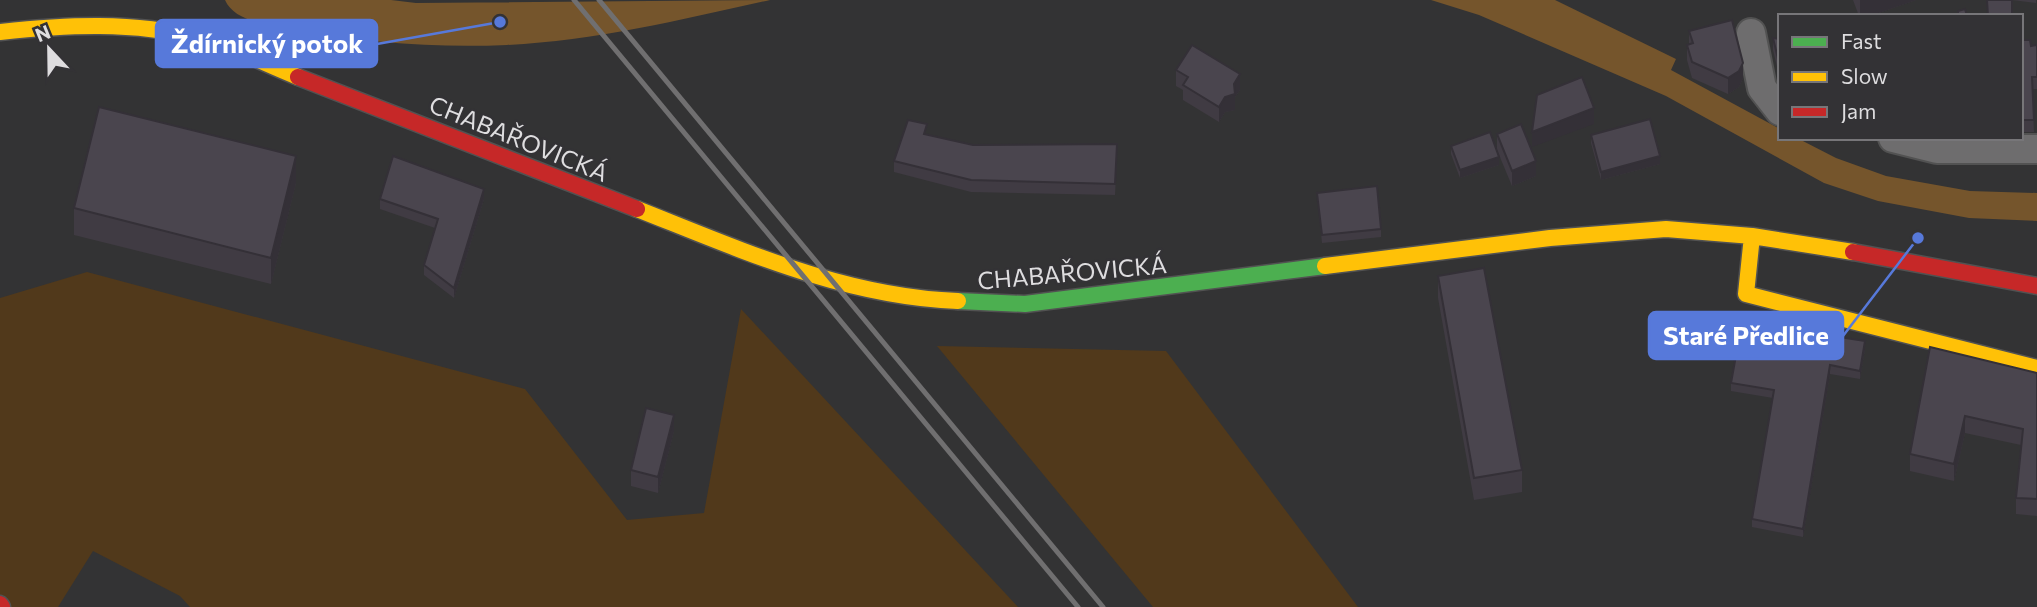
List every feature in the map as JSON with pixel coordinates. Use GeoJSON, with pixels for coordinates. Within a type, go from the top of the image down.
{"type":"FeatureCollection","features":[{"type":"Feature","properties":{"kind":"main road"},"geometry":{"type":"LineString","coordinates":[[136,9],[146,27]]}},
{"type":"Feature","properties":{"kind":"main road","name":"CHABAŘOVICKÁ"},"geometry":{"type":"LineString","coordinates":[[0,32],[54,26],[146,27],[200,38],[782,266],[864,289],[926,300],[983,305],[1070,300],[1610,231],[1666,229],[1752,236],[1917,262],[2037,286]]}},
{"type":"Feature","properties":{"kind":"main road"},"geometry":{"type":"LineString","coordinates":[[1752,236],[1746,294],[2037,368]]}},
{"type":"Feature","properties":{"kind":"street"},"geometry":{"type":"LineString","coordinates":[[1751,33],[1762,88],[1778,108]]}},
{"type":"Feature","properties":{"kind":"street"},"geometry":{"type":"LineString","coordinates":[[1901,140],[1937,149],[2037,149]]}},
{"type":"Feature","properties":{"kind":"shaded area"},"geometry":{"type":"Polygon","coordinates":[[[225,0],[391,0],[416,3],[770,0],[606,34],[540,43],[481,46],[374,41],[276,26],[255,22],[237,14],[225,0]]]}},
{"type":"Feature","properties":{"kind":"shaded area"},"geometry":{"type":"Polygon","coordinates":[[[1431,0],[1555,0],[1676,59],[1671,70],[1778,128],[1778,140],[1801,140],[1836,158],[1886,176],[1970,191],[2037,193],[2037,221],[1969,218],[1878,201],[1824,183],[1666,96],[1479,15],[1431,0]]]}},
{"type":"Feature","properties":{"kind":"shaded area"},"geometry":{"type":"Polygon","coordinates":[[[87,272],[525,389],[627,520],[704,513],[741,309],[1018,607],[190,607],[180,596],[93,551],[58,607],[0,607],[0,298],[87,272]]]}},
{"type":"Feature","properties":{"kind":"shaded area"},"geometry":{"type":"Polygon","coordinates":[[[937,346],[1166,351],[1358,607],[1153,607],[937,346]]]}},
{"type":"Feature","properties":{"kind":"building"},"geometry":{"type":"Polygon","coordinates":[[[1987,0],[2012,0],[2012,14],[1988,14],[1987,0]]]}},
{"type":"Feature","properties":{"kind":"building"},"geometry":{"type":"Polygon","coordinates":[[[1965,9],[1966,14],[1958,14],[1958,11],[1965,9]]]}},
{"type":"Feature","properties":{"kind":"building"},"geometry":{"type":"Polygon","coordinates":[[[1732,20],[1743,63],[1739,71],[1728,78],[1692,62],[1687,45],[1693,43],[1689,31],[1732,20]]]}},
{"type":"Feature","properties":{"kind":"building"},"geometry":{"type":"Polygon","coordinates":[[[1773,38],[1778,39],[1778,59],[1773,38]]]}},
{"type":"Feature","properties":{"kind":"building"},"geometry":{"type":"Polygon","coordinates":[[[2023,40],[2030,40],[2031,46],[2037,45],[2037,77],[2032,77],[2034,120],[2023,120],[2023,40]]]}},
{"type":"Feature","properties":{"kind":"building"},"geometry":{"type":"Polygon","coordinates":[[[1192,45],[1240,74],[1234,84],[1235,94],[1225,97],[1219,107],[1183,85],[1188,77],[1176,70],[1192,45]]]}},
{"type":"Feature","properties":{"kind":"building"},"geometry":{"type":"Polygon","coordinates":[[[1582,77],[1594,108],[1532,132],[1537,95],[1582,77]]]}},
{"type":"Feature","properties":{"kind":"building"},"geometry":{"type":"Polygon","coordinates":[[[99,107],[296,156],[271,258],[74,208],[99,107]]]}},
{"type":"Feature","properties":{"kind":"building"},"geometry":{"type":"Polygon","coordinates":[[[1650,119],[1660,156],[1601,172],[1591,135],[1650,119]]]}},
{"type":"Feature","properties":{"kind":"building"},"geometry":{"type":"Polygon","coordinates":[[[908,120],[927,124],[924,134],[973,145],[1117,144],[1115,184],[971,180],[894,161],[908,120]]]}},
{"type":"Feature","properties":{"kind":"building"},"geometry":{"type":"Polygon","coordinates":[[[1521,124],[1536,161],[1512,171],[1497,134],[1521,124]]]}},
{"type":"Feature","properties":{"kind":"building"},"geometry":{"type":"Polygon","coordinates":[[[1490,132],[1499,157],[1460,170],[1451,146],[1490,132]]]}},
{"type":"Feature","properties":{"kind":"building"},"geometry":{"type":"Polygon","coordinates":[[[393,156],[484,189],[454,288],[424,265],[438,219],[380,199],[393,156]]]}},
{"type":"Feature","properties":{"kind":"building"},"geometry":{"type":"Polygon","coordinates":[[[1377,186],[1381,229],[1322,235],[1317,193],[1377,186]]]}},
{"type":"Feature","properties":{"kind":"building"},"geometry":{"type":"Polygon","coordinates":[[[1484,268],[1522,470],[1474,478],[1438,276],[1484,268]]]}},
{"type":"Feature","properties":{"kind":"building"},"geometry":{"type":"Polygon","coordinates":[[[1742,322],[1865,341],[1860,371],[1830,365],[1803,529],[1752,519],[1774,390],[1731,383],[1742,322]]]}},
{"type":"Feature","properties":{"kind":"building"},"geometry":{"type":"Polygon","coordinates":[[[1930,347],[2037,373],[2037,499],[2016,498],[2023,429],[1965,416],[1954,464],[1910,454],[1930,347]]]}},
{"type":"Feature","properties":{"kind":"building"},"geometry":{"type":"Polygon","coordinates":[[[646,408],[674,415],[658,477],[631,470],[646,408]]]}},
{"type":"Feature","properties":{"kind":"railway"},"geometry":{"type":"LineString","coordinates":[[574,0],[1078,607]]}},
{"type":"Feature","properties":{"kind":"railway"},"geometry":{"type":"LineString","coordinates":[[599,0],[1103,607]]}},
{"type":"Feature","properties":{"kind":"traffic: fast"},"geometry":{"type":"LineString","coordinates":[[958,301],[1025,304],[1325,266]]}},
{"type":"Feature","properties":{"kind":"traffic: slow"},"geometry":{"type":"LineString","coordinates":[[0,32],[99,26],[149,29],[198,38],[223,46],[298,77]]}},
{"type":"Feature","properties":{"kind":"traffic: slow"},"geometry":{"type":"LineString","coordinates":[[637,209],[754,255],[834,281],[916,298],[958,301]]}},
{"type":"Feature","properties":{"kind":"traffic: slow"},"geometry":{"type":"LineString","coordinates":[[1325,266],[1550,238],[1666,229],[1752,236],[1853,252]]}},
{"type":"Feature","properties":{"kind":"traffic: slow"},"geometry":{"type":"LineString","coordinates":[[1752,236],[1746,294],[2037,368]]}},
{"type":"Feature","properties":{"kind":"traffic: jam"},"geometry":{"type":"LineString","coordinates":[[298,77],[637,209]]}},
{"type":"Feature","properties":{"kind":"traffic: jam"},"geometry":{"type":"LineString","coordinates":[[1853,252],[2037,286]]}},
{"type":"Feature","properties":{"kind":"place","name":"Ždírnický potok"},"geometry":{"type":"Point","coordinates":[500,22]}},
{"type":"Feature","properties":{"kind":"place","name":"Staré Předlice"},"geometry":{"type":"Point","coordinates":[1918,238]}}]}
